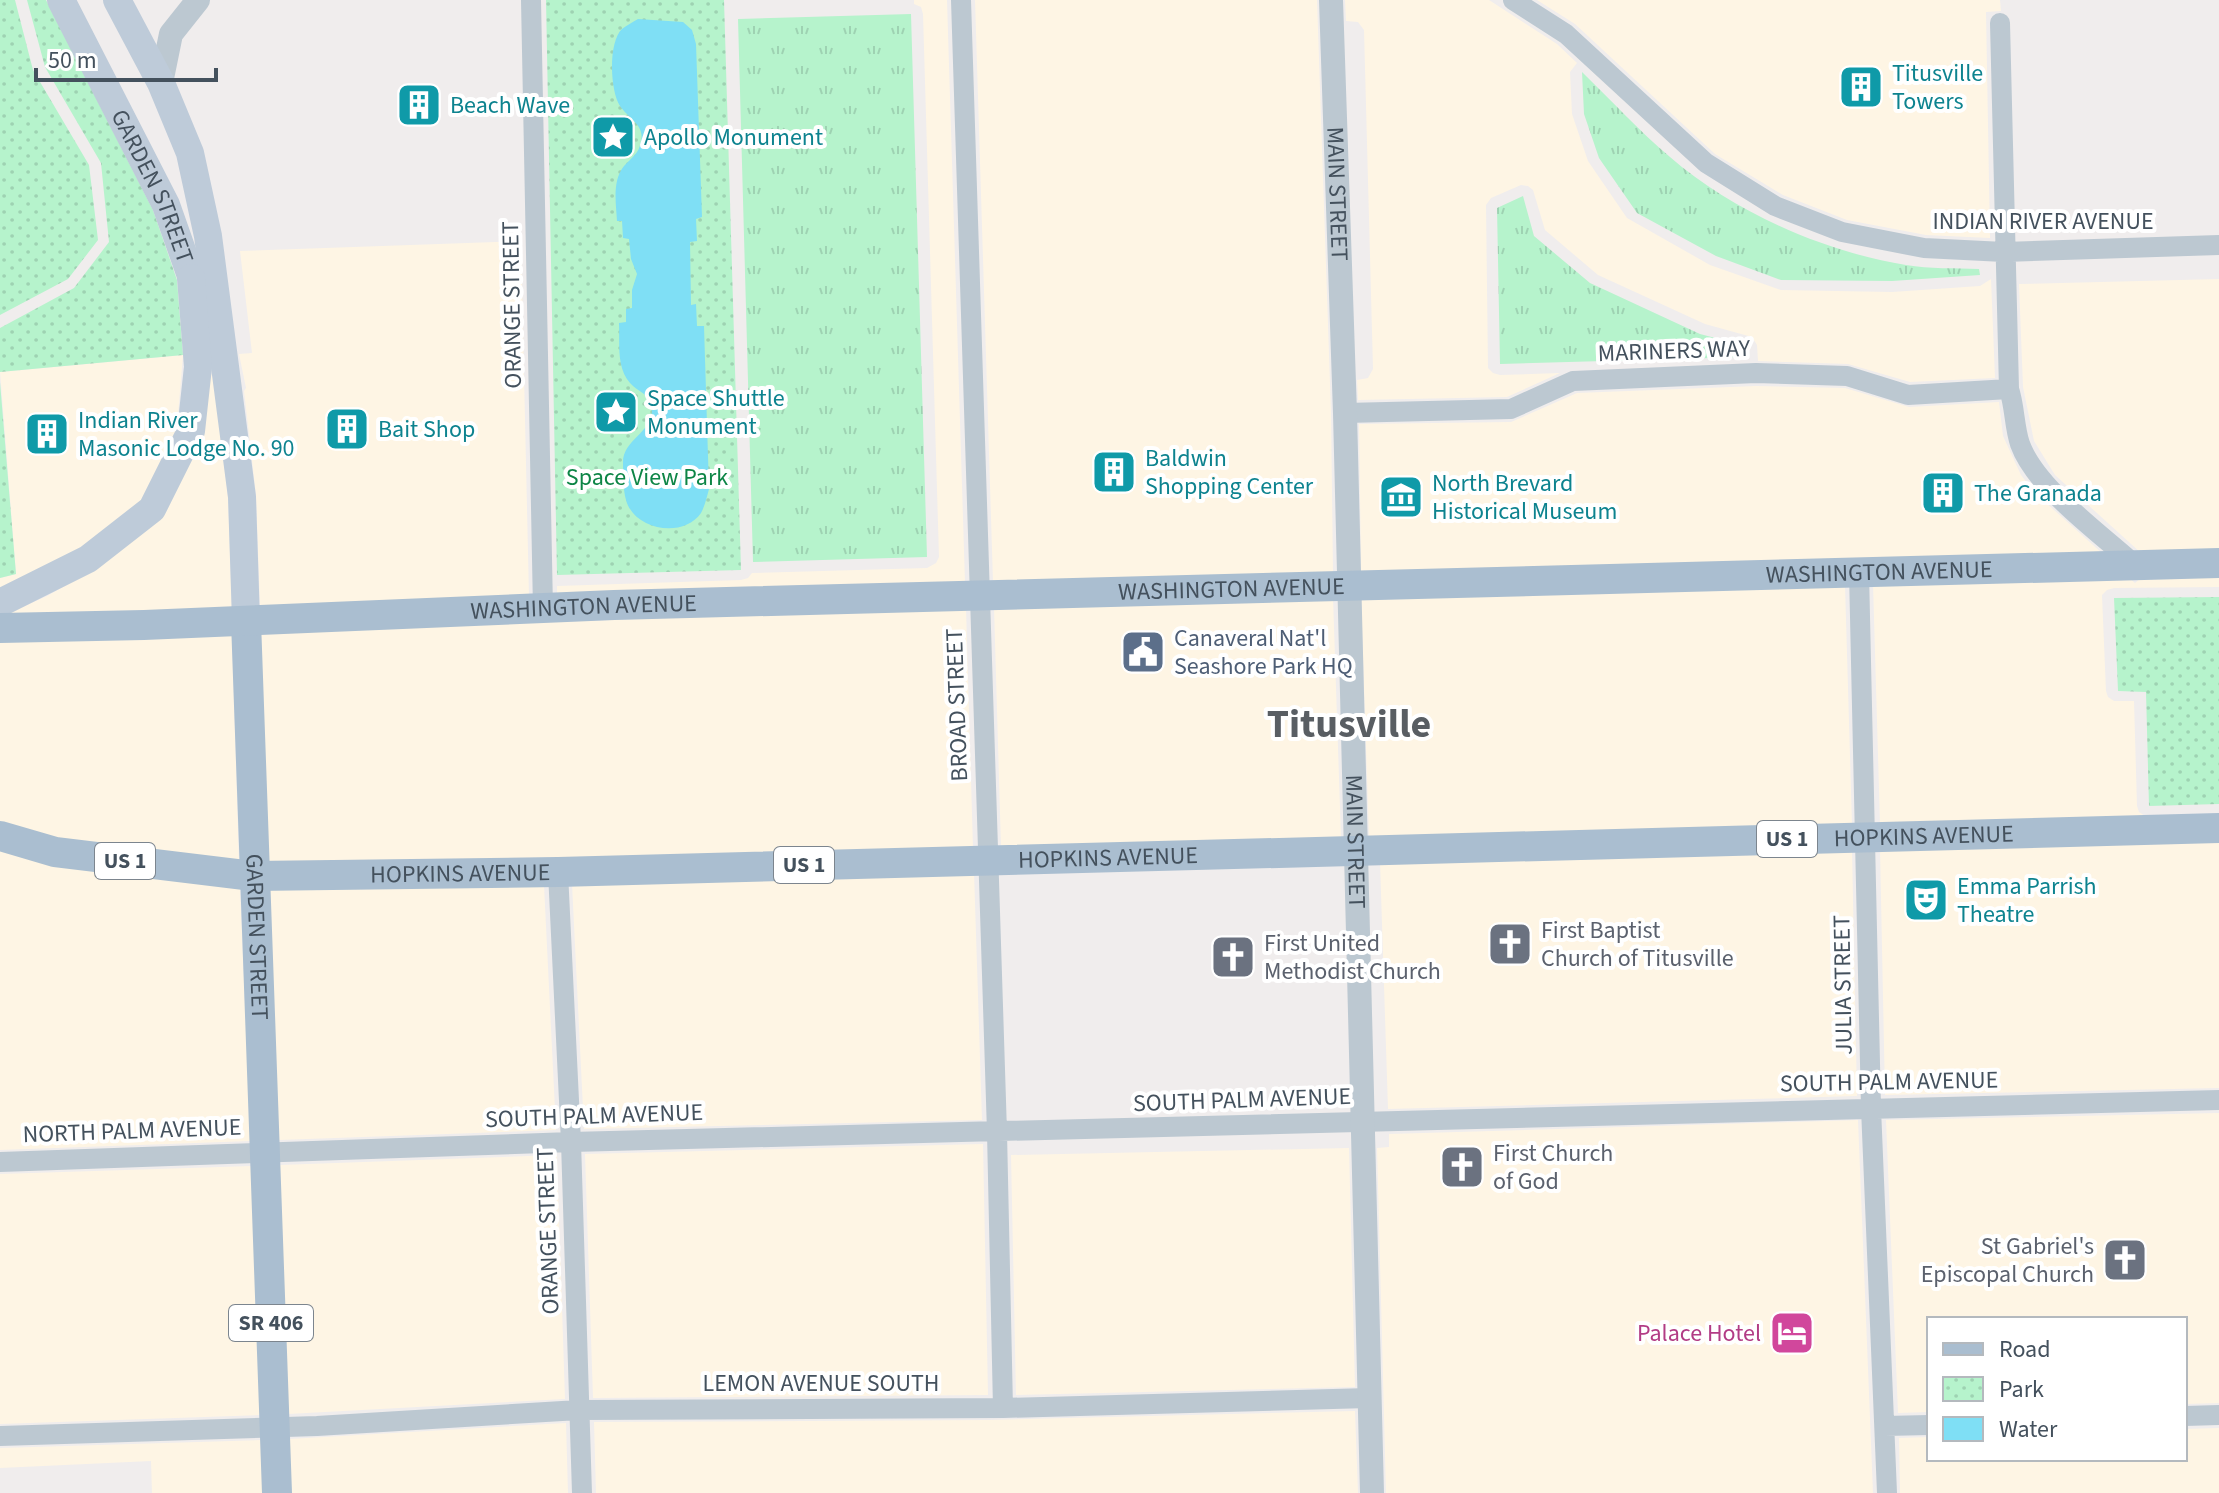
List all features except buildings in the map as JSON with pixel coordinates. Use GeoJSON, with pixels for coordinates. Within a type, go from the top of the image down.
{"type":"FeatureCollection","features":[{"type":"Feature","properties":{"kind":"main road","name":"GARDEN STREET"},"geometry":{"type":"LineString","coordinates":[[61,0],[166,205],[228,381]]}},
{"type":"Feature","properties":{"kind":"main road","name":"GARDEN STREET"},"geometry":{"type":"LineString","coordinates":[[117,0],[161,83],[190,153],[208,236],[242,497],[277,1493]]}},
{"type":"Feature","properties":{"kind":"main road"},"geometry":{"type":"LineString","coordinates":[[0,603],[88,559],[152,509],[191,431],[198,367],[191,278]]}},
{"type":"Feature","properties":{"kind":"main road","name":"WASHINGTON AVENUE"},"geometry":{"type":"LineString","coordinates":[[0,628],[1347,584],[2219,563]]}},
{"type":"Feature","properties":{"kind":"main road","name":"HOPKINS AVENUE"},"geometry":{"type":"LineString","coordinates":[[0,836],[55,852],[253,876],[558,872],[2219,828]]}},
{"type":"Feature","properties":{"kind":"street"},"geometry":{"type":"LineString","coordinates":[[161,83],[171,34],[198,0]]}},
{"type":"Feature","properties":{"kind":"street","name":"ORANGE STREET"},"geometry":{"type":"LineString","coordinates":[[531,0],[543,609]]}},
{"type":"Feature","properties":{"kind":"street","name":"BROAD STREET"},"geometry":{"type":"LineString","coordinates":[[961,0],[1003,1408]]}},
{"type":"Feature","properties":{"kind":"street","name":"MAIN STREET"},"geometry":{"type":"LineString","coordinates":[[1331,0],[1345,413],[1372,1493]]}},
{"type":"Feature","properties":{"kind":"street","name":"INDIAN RIVER AVENUE"},"geometry":{"type":"LineString","coordinates":[[1513,0],[1566,34],[1706,163],[1775,206],[1855,235],[1924,248],[2004,252],[2219,245]]}},
{"type":"Feature","properties":{"kind":"street"},"geometry":{"type":"LineString","coordinates":[[2000,23],[2009,389],[2015,406],[2017,432],[2033,468],[2044,483],[2135,565]]}},
{"type":"Feature","properties":{"kind":"street","name":"MARINERS WAY"},"geometry":{"type":"LineString","coordinates":[[1345,413],[1511,409],[1573,381],[1756,373],[1847,376],[1908,395],[2009,389]]}},
{"type":"Feature","properties":{"kind":"street","name":"JULIA STREET"},"geometry":{"type":"LineString","coordinates":[[1859,572],[1871,1108],[1887,1493]]}},
{"type":"Feature","properties":{"kind":"street","name":"ORANGE STREET"},"geometry":{"type":"LineString","coordinates":[[558,872],[571,1142],[582,1493]]}},
{"type":"Feature","properties":{"kind":"street","name":"SOUTH PALM AVENUE"},"geometry":{"type":"LineString","coordinates":[[265,1153],[571,1142],[2219,1100]]}},
{"type":"Feature","properties":{"kind":"street","name":"NORTH PALM AVENUE"},"geometry":{"type":"LineString","coordinates":[[0,1162],[265,1153]]}},
{"type":"Feature","properties":{"kind":"street","name":"LEMON AVENUE SOUTH"},"geometry":{"type":"LineString","coordinates":[[0,1436],[275,1427],[579,1410],[1003,1408],[1369,1398]]}},
{"type":"Feature","properties":{"kind":"street"},"geometry":{"type":"LineString","coordinates":[[2187,1416],[2219,1415]]}},
{"type":"Feature","properties":{"kind":"street"},"geometry":{"type":"LineString","coordinates":[[1885,1426],[1927,1425]]}},
{"type":"Feature","properties":{"kind":"shaded area"},"geometry":{"type":"Polygon","coordinates":[[[914,0],[947,0],[965,583],[557,596],[557,586],[741,580],[752,573],[927,568],[936,563],[939,557],[923,14],[914,0]]]}},
{"type":"Feature","properties":{"kind":"shaded area"},"geometry":{"type":"Polygon","coordinates":[[[975,0],[1317,0],[1331,413],[1333,572],[993,582],[975,0]]]}},
{"type":"Feature","properties":{"kind":"shaded area"},"geometry":{"type":"Polygon","coordinates":[[[1345,0],[1489,0],[1557,44],[1577,63],[1570,72],[1572,114],[1588,161],[1627,218],[1710,265],[1781,290],[1892,292],[1980,286],[1991,279],[1995,378],[1910,382],[1848,364],[1758,361],[1757,345],[1752,337],[1705,324],[1598,275],[1545,230],[1533,190],[1521,185],[1491,198],[1486,205],[1488,368],[1500,375],[1560,373],[1507,397],[1358,400],[1357,380],[1368,378],[1373,369],[1364,30],[1358,22],[1346,21],[1345,0]]]}},
{"type":"Feature","properties":{"kind":"shaded area"},"geometry":{"type":"Polygon","coordinates":[[[1537,0],[2000,0],[2001,11],[1986,12],[1990,238],[1926,235],[1847,220],[1783,195],[1715,154],[1575,24],[1537,0]]]}},
{"type":"Feature","properties":{"kind":"shaded area"},"geometry":{"type":"Polygon","coordinates":[[[521,241],[529,597],[260,607],[256,495],[246,388],[239,354],[252,353],[240,251],[521,241]]]}},
{"type":"Feature","properties":{"kind":"shaded area"},"geometry":{"type":"Polygon","coordinates":[[[2219,279],[2219,551],[2141,553],[2055,475],[2034,441],[2023,387],[2019,284],[2219,279]]]}},
{"type":"Feature","properties":{"kind":"shaded area"},"geometry":{"type":"Polygon","coordinates":[[[183,355],[177,428],[141,502],[79,549],[0,589],[0,578],[16,574],[0,372],[183,355]]]}},
{"type":"Feature","properties":{"kind":"shaded area"},"geometry":{"type":"Polygon","coordinates":[[[211,373],[215,383],[228,497],[232,609],[2,616],[47,596],[95,569],[165,514],[203,436],[211,373]]]}},
{"type":"Feature","properties":{"kind":"shaded area"},"geometry":{"type":"Polygon","coordinates":[[[1756,386],[1845,388],[1909,407],[1999,402],[2003,436],[2021,475],[2034,492],[2103,554],[1361,571],[1359,424],[1511,422],[1577,393],[1756,386]]]}},
{"type":"Feature","properties":{"kind":"shaded area"},"geometry":{"type":"Polygon","coordinates":[[[2219,575],[2219,587],[2114,588],[2102,595],[2106,691],[2114,701],[2134,701],[2137,806],[2145,816],[1880,824],[1873,584],[2129,578],[2135,583],[2141,578],[2219,575]]]}},
{"type":"Feature","properties":{"kind":"shaded area"},"geometry":{"type":"Polygon","coordinates":[[[1845,585],[1852,825],[1369,838],[1361,596],[1845,585]]]}},
{"type":"Feature","properties":{"kind":"shaded area"},"geometry":{"type":"Polygon","coordinates":[[[1333,597],[1341,838],[1001,847],[994,607],[1333,597]]]}},
{"type":"Feature","properties":{"kind":"shaded area"},"geometry":{"type":"Polygon","coordinates":[[[966,608],[973,848],[267,864],[260,632],[966,608]]]}},
{"type":"Feature","properties":{"kind":"shaded area"},"geometry":{"type":"Polygon","coordinates":[[[232,633],[239,862],[58,840],[0,823],[0,641],[232,633]]]}},
{"type":"Feature","properties":{"kind":"shaded area"},"geometry":{"type":"Polygon","coordinates":[[[2219,841],[2219,1088],[1885,1095],[1880,849],[2219,841]]]}},
{"type":"Feature","properties":{"kind":"shaded area"},"geometry":{"type":"Polygon","coordinates":[[[0,849],[240,889],[251,1141],[0,1150],[0,849]]]}},
{"type":"Feature","properties":{"kind":"shaded area"},"geometry":{"type":"Polygon","coordinates":[[[1852,850],[1857,1096],[1388,1109],[1380,862],[1852,850]]]}},
{"type":"Feature","properties":{"kind":"shaded area"},"geometry":{"type":"Polygon","coordinates":[[[974,872],[982,1120],[584,1129],[572,884],[974,872]]]}},
{"type":"Feature","properties":{"kind":"shaded area"},"geometry":{"type":"Polygon","coordinates":[[[544,885],[556,1130],[279,1140],[268,889],[544,885]]]}},
{"type":"Feature","properties":{"kind":"shaded area"},"geometry":{"type":"Polygon","coordinates":[[[2219,1113],[2219,1403],[2187,1404],[2187,1317],[1927,1317],[1927,1412],[1898,1413],[1886,1120],[2219,1113]]]}},
{"type":"Feature","properties":{"kind":"shaded area"},"geometry":{"type":"Polygon","coordinates":[[[1858,1120],[1873,1493],[1386,1493],[1377,1148],[1389,1147],[1389,1134],[1858,1120]]]}},
{"type":"Feature","properties":{"kind":"shaded area"},"geometry":{"type":"Polygon","coordinates":[[[983,1144],[988,1395],[593,1398],[585,1154],[983,1144]]]}},
{"type":"Feature","properties":{"kind":"shaded area"},"geometry":{"type":"Polygon","coordinates":[[[1349,1148],[1355,1387],[1016,1395],[1011,1155],[1349,1148]]]}},
{"type":"Feature","properties":{"kind":"shaded area"},"geometry":{"type":"Polygon","coordinates":[[[557,1155],[565,1399],[288,1414],[280,1165],[557,1155]]]}},
{"type":"Feature","properties":{"kind":"shaded area"},"geometry":{"type":"Polygon","coordinates":[[[252,1166],[260,1415],[0,1424],[0,1174],[252,1166]]]}},
{"type":"Feature","properties":{"kind":"shaded area"},"geometry":{"type":"Polygon","coordinates":[[[1355,1411],[1358,1493],[596,1493],[594,1422],[989,1420],[1355,1411]]]}},
{"type":"Feature","properties":{"kind":"shaded area"},"geometry":{"type":"Polygon","coordinates":[[[566,1423],[568,1493],[291,1493],[289,1439],[566,1423]]]}},
{"type":"Feature","properties":{"kind":"shaded area"},"geometry":{"type":"Polygon","coordinates":[[[2219,1428],[2219,1493],[1900,1493],[1899,1438],[1927,1437],[1927,1461],[2187,1461],[2187,1429],[2219,1428]]]}},
{"type":"Feature","properties":{"kind":"shaded area"},"geometry":{"type":"Polygon","coordinates":[[[261,1440],[263,1493],[152,1493],[151,1461],[0,1468],[0,1448],[261,1440]]]}},
{"type":"Feature","properties":{"kind":"green space"},"geometry":{"type":"Polygon","coordinates":[[[0,0],[15,0],[33,70],[89,165],[98,240],[68,279],[0,315],[0,0]]]}},
{"type":"Feature","properties":{"kind":"green space"},"geometry":{"type":"Polygon","coordinates":[[[27,0],[46,0],[153,210],[177,280],[183,355],[0,372],[0,328],[74,288],[109,242],[101,163],[45,67],[27,0]]]}},
{"type":"Feature","properties":{"kind":"green space","name":"Space View Park"},"geometry":{"type":"Polygon","coordinates":[[[546,0],[724,0],[741,570],[557,575],[546,0]]]}},
{"type":"Feature","properties":{"kind":"green space"},"geometry":{"type":"Polygon","coordinates":[[[911,14],[927,557],[753,562],[738,19],[911,14]]]}},
{"type":"Feature","properties":{"kind":"green space"},"geometry":{"type":"Polygon","coordinates":[[[1582,72],[1670,157],[1695,177],[1750,211],[1812,239],[1875,259],[1933,268],[1979,269],[1980,275],[1892,281],[1781,280],[1716,256],[1637,213],[1599,158],[1584,114],[1582,72]]]}},
{"type":"Feature","properties":{"kind":"green space"},"geometry":{"type":"Polygon","coordinates":[[[1523,196],[1534,236],[1590,283],[1700,334],[1746,346],[1747,357],[1500,364],[1497,208],[1523,196]]]}},
{"type":"Feature","properties":{"kind":"green space"},"geometry":{"type":"Polygon","coordinates":[[[0,382],[16,574],[0,578],[0,382]]]}},
{"type":"Feature","properties":{"kind":"green space"},"geometry":{"type":"Polygon","coordinates":[[[2219,597],[2219,804],[2149,806],[2146,692],[2118,691],[2114,598],[2219,597]]]}},
{"type":"Feature","properties":{"kind":"water"},"geometry":{"type":"Polygon","coordinates":[[[638,19],[683,22],[692,30],[696,44],[702,217],[696,219],[697,241],[690,242],[691,305],[696,304],[697,326],[704,326],[709,489],[701,513],[683,526],[671,528],[660,528],[639,518],[626,500],[623,481],[624,454],[652,414],[647,397],[626,377],[619,347],[619,323],[626,322],[626,309],[632,308],[632,290],[637,274],[631,259],[629,239],[623,238],[622,221],[617,221],[616,185],[620,172],[639,149],[642,135],[617,99],[613,55],[617,35],[638,19]]]}},
{"type":"Feature","properties":{"kind":"place","name":"Titusville Towers"},"geometry":{"type":"Point","coordinates":[1861,87]}},
{"type":"Feature","properties":{"kind":"place","name":"Beach Wave"},"geometry":{"type":"Point","coordinates":[419,105]}},
{"type":"Feature","properties":{"kind":"place","name":"Apollo Monument"},"geometry":{"type":"Point","coordinates":[613,137]}},
{"type":"Feature","properties":{"kind":"place","name":"Space Shuttle Monument"},"geometry":{"type":"Point","coordinates":[616,412]}},
{"type":"Feature","properties":{"kind":"place","name":"Bait Shop"},"geometry":{"type":"Point","coordinates":[347,429]}},
{"type":"Feature","properties":{"kind":"place","name":"Indian River Masonic Lodge No. 90"},"geometry":{"type":"Point","coordinates":[47,434]}},
{"type":"Feature","properties":{"kind":"place","name":"Baldwin Shopping Center"},"geometry":{"type":"Point","coordinates":[1114,472]}},
{"type":"Feature","properties":{"kind":"place","name":"The Granada"},"geometry":{"type":"Point","coordinates":[1943,493]}},
{"type":"Feature","properties":{"kind":"place","name":"North Brevard Historical Museum"},"geometry":{"type":"Point","coordinates":[1401,497]}},
{"type":"Feature","properties":{"kind":"place","name":"Canaveral Nat'l Seashore Park HQ"},"geometry":{"type":"Point","coordinates":[1143,652]}},
{"type":"Feature","properties":{"kind":"place","name":"Emma Parrish Theatre"},"geometry":{"type":"Point","coordinates":[1926,900]}},
{"type":"Feature","properties":{"kind":"place","name":"First Baptist Church of Titusville"},"geometry":{"type":"Point","coordinates":[1510,944]}},
{"type":"Feature","properties":{"kind":"place","name":"First United Methodist Church"},"geometry":{"type":"Point","coordinates":[1233,957]}},
{"type":"Feature","properties":{"kind":"place","name":"First Church of God"},"geometry":{"type":"Point","coordinates":[1462,1167]}},
{"type":"Feature","properties":{"kind":"place","name":"St Gabriel's Episcopal Church"},"geometry":{"type":"Point","coordinates":[2125,1260]}},
{"type":"Feature","properties":{"kind":"place","name":"Palace Hotel"},"geometry":{"type":"Point","coordinates":[1792,1333]}},
{"type":"Feature","properties":{"kind":"district","name":"Titusville"},"geometry":{"type":"Point","coordinates":[1349,724]}}]}
